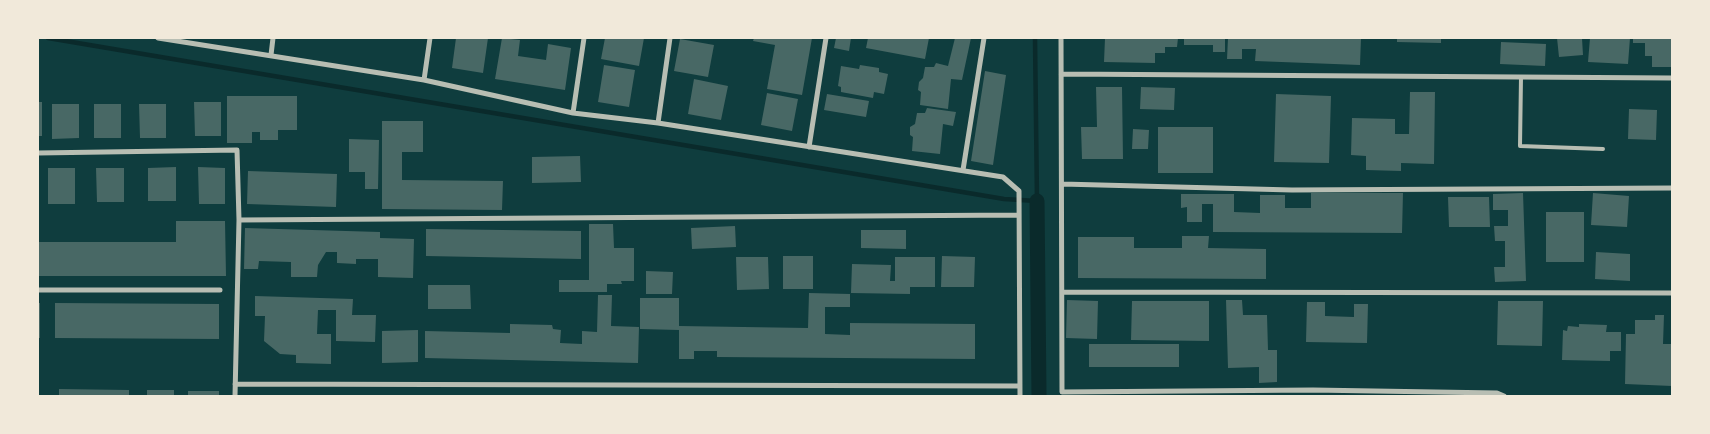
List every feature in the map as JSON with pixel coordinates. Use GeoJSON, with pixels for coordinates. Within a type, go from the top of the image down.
{"type":"FeatureCollection","features":[{"type":"Feature","properties":{"kind":"street"},"geometry":{"type":"LineString","coordinates":[[158,38],[424,80],[573,113],[658,123],[1003,177],[1019,191],[1020,396]]}},
{"type":"Feature","properties":{"kind":"street"},"geometry":{"type":"LineString","coordinates":[[271,55],[273,38]]}},
{"type":"Feature","properties":{"kind":"street"},"geometry":{"type":"LineString","coordinates":[[424,80],[430,38]]}},
{"type":"Feature","properties":{"kind":"street"},"geometry":{"type":"LineString","coordinates":[[573,113],[584,38]]}},
{"type":"Feature","properties":{"kind":"street"},"geometry":{"type":"LineString","coordinates":[[658,123],[670,38]]}},
{"type":"Feature","properties":{"kind":"street"},"geometry":{"type":"LineString","coordinates":[[809,147],[826,38]]}},
{"type":"Feature","properties":{"kind":"street"},"geometry":{"type":"LineString","coordinates":[[963,170],[984,38]]}},
{"type":"Feature","properties":{"kind":"street"},"geometry":{"type":"LineString","coordinates":[[1061,38],[1062,392],[1313,390],[1497,393],[1504,396]]}},
{"type":"Feature","properties":{"kind":"street"},"geometry":{"type":"LineString","coordinates":[[1061,74],[1672,78]]}},
{"type":"Feature","properties":{"kind":"street"},"geometry":{"type":"LineString","coordinates":[[38,153],[237,150],[239,220],[235,396]]}},
{"type":"Feature","properties":{"kind":"street"},"geometry":{"type":"LineString","coordinates":[[1062,184],[1292,190],[1672,188]]}},
{"type":"Feature","properties":{"kind":"street"},"geometry":{"type":"LineString","coordinates":[[239,220],[1019,215]]}},
{"type":"Feature","properties":{"kind":"street"},"geometry":{"type":"LineString","coordinates":[[38,290],[220,290]]}},
{"type":"Feature","properties":{"kind":"street"},"geometry":{"type":"LineString","coordinates":[[1062,292],[1672,293]]}},
{"type":"Feature","properties":{"kind":"street"},"geometry":{"type":"LineString","coordinates":[[235,384],[1020,386]]}},
{"type":"Feature","properties":{"kind":"lane"},"geometry":{"type":"LineString","coordinates":[[1521,77],[1520,146],[1604,149]]}},
{"type":"Feature","properties":{"kind":"building"},"geometry":{"type":"Polygon","coordinates":[[[456,38],[488,38],[483,73],[452,68],[456,38]]]}},
{"type":"Feature","properties":{"kind":"building"},"geometry":{"type":"Polygon","coordinates":[[[502,38],[520,40],[518,56],[546,60],[548,44],[571,48],[565,90],[495,79],[502,38]]]}},
{"type":"Feature","properties":{"kind":"building"},"geometry":{"type":"Polygon","coordinates":[[[605,38],[644,38],[639,66],[601,59],[605,38]]]}},
{"type":"Feature","properties":{"kind":"building"},"geometry":{"type":"Polygon","coordinates":[[[754,38],[812,38],[802,95],[767,89],[775,45],[753,41],[754,38]]]}},
{"type":"Feature","properties":{"kind":"building"},"geometry":{"type":"Polygon","coordinates":[[[836,38],[851,38],[849,51],[834,48],[836,38]]]}},
{"type":"Feature","properties":{"kind":"building"},"geometry":{"type":"Polygon","coordinates":[[[868,38],[929,38],[925,59],[866,48],[868,38]]]}},
{"type":"Feature","properties":{"kind":"building"},"geometry":{"type":"Polygon","coordinates":[[[955,38],[971,38],[962,80],[951,79],[948,109],[920,105],[921,92],[918,90],[919,82],[923,78],[925,67],[934,67],[936,63],[948,66],[955,38]]]}},
{"type":"Feature","properties":{"kind":"building"},"geometry":{"type":"Polygon","coordinates":[[[1105,38],[1178,38],[1177,47],[1165,47],[1165,53],[1155,53],[1155,63],[1104,62],[1105,38]]]}},
{"type":"Feature","properties":{"kind":"building"},"geometry":{"type":"Polygon","coordinates":[[[1184,38],[1225,38],[1225,52],[1213,52],[1213,45],[1184,45],[1184,38]]]}},
{"type":"Feature","properties":{"kind":"building"},"geometry":{"type":"Polygon","coordinates":[[[1228,38],[1361,38],[1360,65],[1255,61],[1256,49],[1242,49],[1242,59],[1227,59],[1228,38]]]}},
{"type":"Feature","properties":{"kind":"building"},"geometry":{"type":"Polygon","coordinates":[[[1397,38],[1441,38],[1441,43],[1397,42],[1397,38]]]}},
{"type":"Feature","properties":{"kind":"building"},"geometry":{"type":"Polygon","coordinates":[[[1557,38],[1582,38],[1583,55],[1559,57],[1557,38]]]}},
{"type":"Feature","properties":{"kind":"building"},"geometry":{"type":"Polygon","coordinates":[[[1590,38],[1630,38],[1628,64],[1588,62],[1590,38]]]}},
{"type":"Feature","properties":{"kind":"building"},"geometry":{"type":"Polygon","coordinates":[[[1633,38],[1672,38],[1672,67],[1652,67],[1652,56],[1645,56],[1645,43],[1633,43],[1633,38]]]}},
{"type":"Feature","properties":{"kind":"building"},"geometry":{"type":"Polygon","coordinates":[[[680,39],[714,45],[708,77],[674,71],[680,39]]]}},
{"type":"Feature","properties":{"kind":"building"},"geometry":{"type":"Polygon","coordinates":[[[1501,42],[1546,44],[1545,66],[1500,64],[1501,42]]]}},
{"type":"Feature","properties":{"kind":"building"},"geometry":{"type":"Polygon","coordinates":[[[604,65],[635,70],[629,107],[598,102],[604,65]]]}},
{"type":"Feature","properties":{"kind":"building"},"geometry":{"type":"Polygon","coordinates":[[[860,65],[879,68],[879,72],[888,74],[884,94],[874,92],[873,98],[841,92],[841,87],[838,86],[841,66],[859,69],[860,65]]]}},
{"type":"Feature","properties":{"kind":"building"},"geometry":{"type":"Polygon","coordinates":[[[985,71],[1006,75],[993,165],[971,161],[985,71]]]}},
{"type":"Feature","properties":{"kind":"building"},"geometry":{"type":"Polygon","coordinates":[[[694,79],[728,86],[721,120],[688,114],[694,79]]]}},
{"type":"Feature","properties":{"kind":"building"},"geometry":{"type":"Polygon","coordinates":[[[1096,87],[1122,87],[1123,159],[1082,159],[1081,127],[1097,127],[1096,87]]]}},
{"type":"Feature","properties":{"kind":"building"},"geometry":{"type":"Polygon","coordinates":[[[1141,87],[1175,88],[1174,110],[1140,109],[1141,87]]]}},
{"type":"Feature","properties":{"kind":"building"},"geometry":{"type":"Polygon","coordinates":[[[1410,92],[1435,92],[1434,164],[1401,163],[1401,171],[1366,170],[1366,156],[1351,155],[1352,118],[1395,119],[1395,134],[1409,134],[1410,92]]]}},
{"type":"Feature","properties":{"kind":"building"},"geometry":{"type":"Polygon","coordinates":[[[767,93],[798,99],[792,131],[761,125],[767,93]]]}},
{"type":"Feature","properties":{"kind":"building"},"geometry":{"type":"Polygon","coordinates":[[[827,94],[869,101],[866,117],[824,110],[827,94]]]}},
{"type":"Feature","properties":{"kind":"building"},"geometry":{"type":"Polygon","coordinates":[[[1276,94],[1331,96],[1329,163],[1274,162],[1276,94]]]}},
{"type":"Feature","properties":{"kind":"building"},"geometry":{"type":"Polygon","coordinates":[[[227,96],[297,96],[297,130],[278,130],[278,140],[260,140],[260,132],[252,132],[252,143],[227,143],[227,96]]]}},
{"type":"Feature","properties":{"kind":"building"},"geometry":{"type":"Polygon","coordinates":[[[38,102],[42,102],[42,136],[38,136],[38,102]]]}},
{"type":"Feature","properties":{"kind":"building"},"geometry":{"type":"Polygon","coordinates":[[[194,102],[221,102],[221,136],[195,136],[194,102]]]}},
{"type":"Feature","properties":{"kind":"building"},"geometry":{"type":"Polygon","coordinates":[[[52,104],[79,104],[79,138],[52,139],[52,104]]]}},
{"type":"Feature","properties":{"kind":"building"},"geometry":{"type":"Polygon","coordinates":[[[94,104],[121,104],[121,138],[94,138],[94,104]]]}},
{"type":"Feature","properties":{"kind":"building"},"geometry":{"type":"Polygon","coordinates":[[[139,104],[166,104],[166,138],[140,138],[139,104]]]}},
{"type":"Feature","properties":{"kind":"building"},"geometry":{"type":"Polygon","coordinates":[[[927,108],[956,112],[953,126],[943,124],[940,154],[912,151],[913,137],[910,135],[910,127],[915,124],[917,113],[925,113],[927,108]]]}},
{"type":"Feature","properties":{"kind":"building"},"geometry":{"type":"Polygon","coordinates":[[[1629,109],[1657,110],[1656,140],[1628,139],[1629,109]]]}},
{"type":"Feature","properties":{"kind":"building"},"geometry":{"type":"Polygon","coordinates":[[[382,121],[423,121],[423,152],[402,152],[402,180],[503,181],[502,210],[382,209],[382,121]]]}},
{"type":"Feature","properties":{"kind":"building"},"geometry":{"type":"Polygon","coordinates":[[[1158,127],[1213,127],[1213,173],[1158,173],[1158,127]]]}},
{"type":"Feature","properties":{"kind":"building"},"geometry":{"type":"Polygon","coordinates":[[[1133,129],[1149,130],[1148,149],[1132,149],[1133,129]]]}},
{"type":"Feature","properties":{"kind":"building"},"geometry":{"type":"Polygon","coordinates":[[[349,139],[379,140],[378,189],[365,189],[365,172],[349,172],[349,139]]]}},
{"type":"Feature","properties":{"kind":"building"},"geometry":{"type":"Polygon","coordinates":[[[580,156],[581,182],[532,183],[532,157],[580,156]]]}},
{"type":"Feature","properties":{"kind":"building"},"geometry":{"type":"Polygon","coordinates":[[[176,167],[176,201],[148,201],[148,168],[176,167]]]}},
{"type":"Feature","properties":{"kind":"building"},"geometry":{"type":"Polygon","coordinates":[[[198,167],[225,168],[225,204],[199,204],[198,167]]]}},
{"type":"Feature","properties":{"kind":"building"},"geometry":{"type":"Polygon","coordinates":[[[48,168],[75,168],[75,204],[48,204],[48,168]]]}},
{"type":"Feature","properties":{"kind":"building"},"geometry":{"type":"Polygon","coordinates":[[[96,168],[124,168],[124,202],[97,202],[96,168]]]}},
{"type":"Feature","properties":{"kind":"building"},"geometry":{"type":"Polygon","coordinates":[[[248,171],[337,174],[336,207],[247,204],[248,171]]]}},
{"type":"Feature","properties":{"kind":"building"},"geometry":{"type":"Polygon","coordinates":[[[1311,193],[1403,193],[1402,233],[1213,232],[1213,204],[1202,204],[1202,222],[1187,222],[1187,207],[1181,208],[1181,194],[1234,194],[1234,212],[1260,213],[1260,195],[1285,195],[1285,208],[1311,208],[1311,193]]]}},
{"type":"Feature","properties":{"kind":"building"},"geometry":{"type":"Polygon","coordinates":[[[1523,193],[1526,281],[1495,282],[1494,267],[1505,267],[1505,241],[1495,241],[1494,226],[1508,226],[1508,210],[1493,210],[1493,194],[1523,193]]]}},
{"type":"Feature","properties":{"kind":"building"},"geometry":{"type":"Polygon","coordinates":[[[1593,193],[1629,196],[1627,227],[1591,225],[1593,193]]]}},
{"type":"Feature","properties":{"kind":"building"},"geometry":{"type":"Polygon","coordinates":[[[1448,197],[1489,197],[1490,227],[1449,227],[1448,197]]]}},
{"type":"Feature","properties":{"kind":"building"},"geometry":{"type":"Polygon","coordinates":[[[1546,212],[1584,212],[1584,262],[1546,262],[1546,212]]]}},
{"type":"Feature","properties":{"kind":"building"},"geometry":{"type":"Polygon","coordinates":[[[176,221],[225,221],[226,276],[38,276],[38,242],[176,242],[176,221]]]}},
{"type":"Feature","properties":{"kind":"building"},"geometry":{"type":"Polygon","coordinates":[[[589,224],[613,224],[614,248],[634,248],[634,281],[621,281],[622,284],[607,284],[607,292],[559,292],[559,280],[589,280],[589,224]]]}},
{"type":"Feature","properties":{"kind":"building"},"geometry":{"type":"Polygon","coordinates":[[[735,226],[736,247],[692,249],[691,228],[735,226]]]}},
{"type":"Feature","properties":{"kind":"building"},"geometry":{"type":"Polygon","coordinates":[[[245,228],[380,232],[380,238],[414,239],[413,278],[378,277],[378,259],[356,259],[356,264],[337,263],[337,252],[326,252],[318,265],[317,277],[291,277],[291,262],[259,261],[258,269],[244,269],[245,228]]]}},
{"type":"Feature","properties":{"kind":"building"},"geometry":{"type":"Polygon","coordinates":[[[426,229],[581,231],[581,259],[426,256],[426,229]]]}},
{"type":"Feature","properties":{"kind":"building"},"geometry":{"type":"Polygon","coordinates":[[[861,230],[906,230],[906,249],[861,248],[861,230]]]}},
{"type":"Feature","properties":{"kind":"building"},"geometry":{"type":"Polygon","coordinates":[[[1182,236],[1209,236],[1208,248],[1266,249],[1266,279],[1078,278],[1078,237],[1134,237],[1134,248],[1182,248],[1182,236]]]}},
{"type":"Feature","properties":{"kind":"building"},"geometry":{"type":"Polygon","coordinates":[[[1596,252],[1630,254],[1630,281],[1595,279],[1596,252]]]}},
{"type":"Feature","properties":{"kind":"building"},"geometry":{"type":"Polygon","coordinates":[[[783,256],[813,256],[813,289],[783,289],[783,256]]]}},
{"type":"Feature","properties":{"kind":"building"},"geometry":{"type":"Polygon","coordinates":[[[942,256],[975,257],[974,287],[941,287],[942,256]]]}},
{"type":"Feature","properties":{"kind":"building"},"geometry":{"type":"Polygon","coordinates":[[[736,257],[768,257],[769,289],[737,290],[736,257]]]}},
{"type":"Feature","properties":{"kind":"building"},"geometry":{"type":"Polygon","coordinates":[[[895,257],[935,257],[935,287],[910,287],[910,294],[851,293],[852,264],[891,265],[890,281],[895,281],[895,257]]]}},
{"type":"Feature","properties":{"kind":"building"},"geometry":{"type":"Polygon","coordinates":[[[646,271],[673,272],[672,294],[646,294],[646,271]]]}},
{"type":"Feature","properties":{"kind":"building"},"geometry":{"type":"Polygon","coordinates":[[[428,285],[470,285],[471,309],[428,309],[428,285]]]}},
{"type":"Feature","properties":{"kind":"building"},"geometry":{"type":"Polygon","coordinates":[[[809,293],[850,294],[850,307],[825,307],[825,334],[850,335],[850,323],[975,324],[975,359],[717,357],[717,351],[694,351],[694,359],[679,359],[679,330],[640,329],[640,298],[679,298],[679,326],[808,328],[809,293]]]}},
{"type":"Feature","properties":{"kind":"building"},"geometry":{"type":"Polygon","coordinates":[[[598,295],[612,295],[611,326],[639,327],[638,363],[425,358],[425,331],[510,333],[510,324],[552,325],[553,329],[561,330],[560,343],[582,344],[582,331],[597,332],[598,295]]]}},
{"type":"Feature","properties":{"kind":"building"},"geometry":{"type":"Polygon","coordinates":[[[255,296],[353,299],[352,315],[376,315],[375,342],[336,341],[336,310],[318,310],[317,334],[331,334],[331,364],[296,363],[296,355],[280,354],[264,341],[265,316],[255,316],[255,296]]]}},
{"type":"Feature","properties":{"kind":"building"},"geometry":{"type":"Polygon","coordinates":[[[1067,300],[1098,301],[1097,339],[1066,338],[1067,300]]]}},
{"type":"Feature","properties":{"kind":"building"},"geometry":{"type":"Polygon","coordinates":[[[1226,300],[1242,300],[1243,315],[1267,315],[1268,350],[1277,350],[1277,382],[1259,383],[1259,367],[1228,368],[1226,300]]]}},
{"type":"Feature","properties":{"kind":"building"},"geometry":{"type":"Polygon","coordinates":[[[1132,301],[1209,301],[1209,341],[1131,340],[1132,301]]]}},
{"type":"Feature","properties":{"kind":"building"},"geometry":{"type":"Polygon","coordinates":[[[1498,301],[1543,301],[1542,346],[1497,345],[1498,301]]]}},
{"type":"Feature","properties":{"kind":"building"},"geometry":{"type":"Polygon","coordinates":[[[1307,302],[1325,302],[1325,316],[1354,317],[1354,304],[1368,304],[1367,343],[1306,342],[1307,302]]]}},
{"type":"Feature","properties":{"kind":"building"},"geometry":{"type":"Polygon","coordinates":[[[38,303],[40,303],[40,338],[38,338],[38,303]]]}},
{"type":"Feature","properties":{"kind":"building"},"geometry":{"type":"Polygon","coordinates":[[[55,303],[219,304],[219,339],[55,338],[55,303]]]}},
{"type":"Feature","properties":{"kind":"building"},"geometry":{"type":"Polygon","coordinates":[[[1655,315],[1664,315],[1663,344],[1672,344],[1672,386],[1625,384],[1626,334],[1635,334],[1635,320],[1655,320],[1655,315]]]}},
{"type":"Feature","properties":{"kind":"building"},"geometry":{"type":"Polygon","coordinates":[[[1579,324],[1607,325],[1606,332],[1621,332],[1621,351],[1610,351],[1610,361],[1562,360],[1563,330],[1567,331],[1568,326],[1579,327],[1579,324]]]}},
{"type":"Feature","properties":{"kind":"building"},"geometry":{"type":"Polygon","coordinates":[[[418,330],[418,362],[382,363],[382,331],[418,330]]]}},
{"type":"Feature","properties":{"kind":"building"},"geometry":{"type":"Polygon","coordinates":[[[1089,344],[1179,344],[1179,367],[1089,367],[1089,344]]]}},
{"type":"Feature","properties":{"kind":"building"},"geometry":{"type":"Polygon","coordinates":[[[59,389],[129,390],[129,396],[59,396],[59,389]]]}},
{"type":"Feature","properties":{"kind":"building"},"geometry":{"type":"Polygon","coordinates":[[[147,390],[174,390],[174,396],[147,396],[147,390]]]}},
{"type":"Feature","properties":{"kind":"building"},"geometry":{"type":"Polygon","coordinates":[[[188,391],[219,391],[219,396],[188,396],[188,391]]]}},
{"type":"Feature","properties":{"kind":"waterway"},"geometry":{"type":"LineString","coordinates":[[48,38],[1004,199],[1037,201],[1035,38]]}},
{"type":"Feature","properties":{"kind":"waterway"},"geometry":{"type":"LineString","coordinates":[[1037,201],[1039,396]]}}]}
